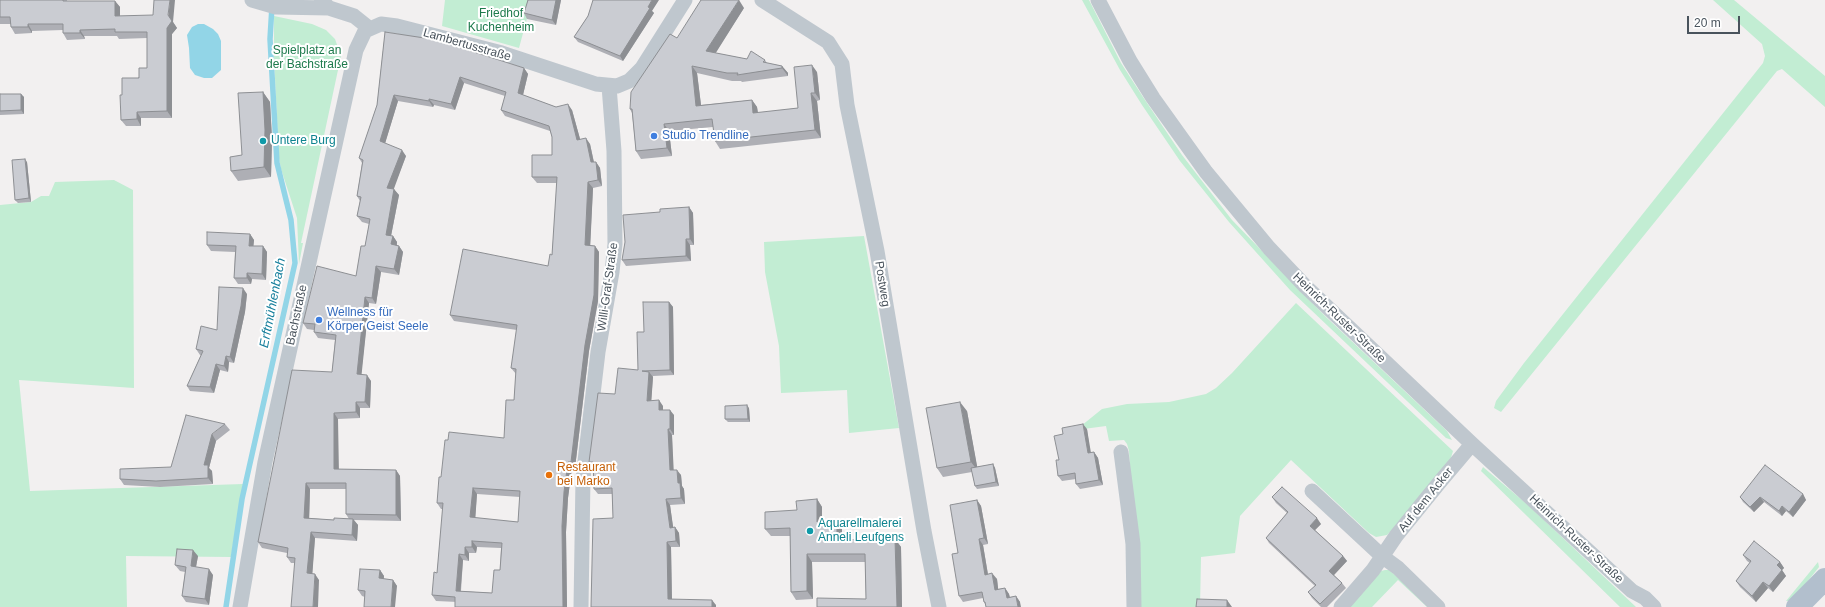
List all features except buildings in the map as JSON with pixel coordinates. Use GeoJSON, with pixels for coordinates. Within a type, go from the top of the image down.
{"type":"FeatureCollection","features":[{"type":"Feature","properties":{"kind":"main road"},"geometry":{"type":"LineString","coordinates":[[1797,607],[1825,580]]}},
{"type":"Feature","properties":{"kind":"main road"},"geometry":{"type":"LineString","coordinates":[[1807,607],[1825,580]]}},
{"type":"Feature","properties":{"kind":"street"},"geometry":{"type":"LineString","coordinates":[[609,86],[617,86],[629,80],[642,68],[685,0]]}},
{"type":"Feature","properties":{"kind":"street","name":"Postweg"},"geometry":{"type":"LineString","coordinates":[[762,0],[828,42],[842,64],[847,104],[877,251],[938,607]]}},
{"type":"Feature","properties":{"kind":"street","name":"Heinrich-Ruster-Straße"},"geometry":{"type":"LineString","coordinates":[[1098,0],[1130,61],[1179,136],[1234,208],[1269,248],[1305,286],[1472,444],[1632,591],[1643,607]]}},
{"type":"Feature","properties":{"kind":"street"},"geometry":{"type":"LineString","coordinates":[[265,4],[325,4],[354,16],[369,28]]}},
{"type":"Feature","properties":{"kind":"street","name":"Lambertusstraße"},"geometry":{"type":"LineString","coordinates":[[369,28],[381,24],[397,26],[456,40],[581,80],[609,86]]}},
{"type":"Feature","properties":{"kind":"street","name":"Bachstraße"},"geometry":{"type":"LineString","coordinates":[[240,607],[265,462],[356,50],[361,37],[369,28]]}},
{"type":"Feature","properties":{"kind":"street","name":"Willi-Graf-Straße"},"geometry":{"type":"LineString","coordinates":[[581,607],[584,478],[596,366],[612,272],[615,244],[614,169],[609,86]]}},
{"type":"Feature","properties":{"kind":"street","name":"Auf dem Acker"},"geometry":{"type":"LineString","coordinates":[[1341,607],[1383,556],[1401,530],[1472,444]]}},
{"type":"Feature","properties":{"kind":"street"},"geometry":{"type":"LineString","coordinates":[[1121,452],[1133,544],[1134,607]]}},
{"type":"Feature","properties":{"kind":"street"},"geometry":{"type":"LineString","coordinates":[[1312,491],[1398,568],[1438,607]]}},
{"type":"Feature","properties":{"kind":"street","name":"Heinrich-Ruster-Straße"},"geometry":{"type":"LineString","coordinates":[[1632,591],[1645,598],[1654,607]]}},
{"type":"Feature","properties":{"kind":"green space","name":"Friedhof Kuchenheim"},"geometry":{"type":"Polygon","coordinates":[[[445,0],[532,0],[519,48],[442,26],[445,0]]]}},
{"type":"Feature","properties":{"kind":"green space"},"geometry":{"type":"Polygon","coordinates":[[[1082,0],[1089,0],[1121,63],[1143,97],[1182,155],[1232,220],[1326,317],[1447,431],[1452,440],[1446,438],[1290,290],[1229,222],[1180,161],[1142,105],[1120,70],[1082,0]]]}},
{"type":"Feature","properties":{"kind":"green space"},"geometry":{"type":"Polygon","coordinates":[[[1713,0],[1734,0],[1825,76],[1825,107],[1782,69],[1777,71],[1501,412],[1494,408],[1496,401],[1524,363],[1763,63],[1765,56],[1762,44],[1713,0]]]}},
{"type":"Feature","properties":{"kind":"green space","name":"Spielplatz an der Bachstraße"},"geometry":{"type":"Polygon","coordinates":[[[274,16],[312,24],[326,30],[335,39],[341,56],[301,243],[303,243],[299,264],[297,218],[281,169],[279,158],[274,58],[274,16]]]}},
{"type":"Feature","properties":{"kind":"green space"},"geometry":{"type":"Polygon","coordinates":[[[114,180],[133,190],[134,388],[19,380],[30,491],[243,484],[231,557],[126,556],[127,607],[0,607],[0,205],[31,202],[41,196],[49,196],[55,182],[114,180]]]}},
{"type":"Feature","properties":{"kind":"green space"},"geometry":{"type":"Polygon","coordinates":[[[864,236],[899,428],[849,433],[847,390],[781,393],[779,346],[765,272],[764,242],[864,236]]]}},
{"type":"Feature","properties":{"kind":"green space"},"geometry":{"type":"Polygon","coordinates":[[[1296,303],[1453,451],[1450,461],[1392,530],[1387,535],[1376,537],[1369,533],[1291,460],[1240,516],[1235,553],[1201,557],[1200,607],[1138,607],[1129,451],[1127,444],[1124,440],[1109,441],[1106,426],[1076,430],[1102,409],[1127,404],[1169,402],[1206,394],[1216,388],[1232,373],[1296,303]]]}},
{"type":"Feature","properties":{"kind":"green space"},"geometry":{"type":"Polygon","coordinates":[[[1483,467],[1528,505],[1636,607],[1620,607],[1481,471],[1483,467]]]}},
{"type":"Feature","properties":{"kind":"green space"},"geometry":{"type":"Polygon","coordinates":[[[1818,562],[1819,567],[1792,601],[1786,601],[1818,562]]]}},
{"type":"Feature","properties":{"kind":"green space"},"geometry":{"type":"Polygon","coordinates":[[[1389,570],[1432,607],[1427,607],[1398,580],[1372,607],[1348,607],[1381,571],[1389,570]]]}},
{"type":"Feature","properties":{"kind":"water"},"geometry":{"type":"Polygon","coordinates":[[[198,24],[204,24],[213,29],[218,34],[221,41],[221,70],[212,78],[204,78],[195,75],[190,68],[187,35],[192,27],[198,24]]]}},
{"type":"Feature","properties":{"kind":"waterway","name":"Erftmühlenbach"},"geometry":{"type":"LineString","coordinates":[[226,607],[242,499],[295,263],[291,220],[277,163],[270,39],[272,6]]}},
{"type":"Feature","properties":{"kind":"place","name":"Studio Trendline"},"geometry":{"type":"Point","coordinates":[654,136]}},
{"type":"Feature","properties":{"kind":"place","name":"Untere Burg"},"geometry":{"type":"Point","coordinates":[263,141]}},
{"type":"Feature","properties":{"kind":"place","name":"Wellness für Körper Geist Seele"},"geometry":{"type":"Point","coordinates":[319,320]}},
{"type":"Feature","properties":{"kind":"place","name":"Restaurant bei Marko"},"geometry":{"type":"Point","coordinates":[549,475]}},
{"type":"Feature","properties":{"kind":"place","name":"Aquarellmalerei Anneli Leufgens"},"geometry":{"type":"Point","coordinates":[810,531]}}]}
